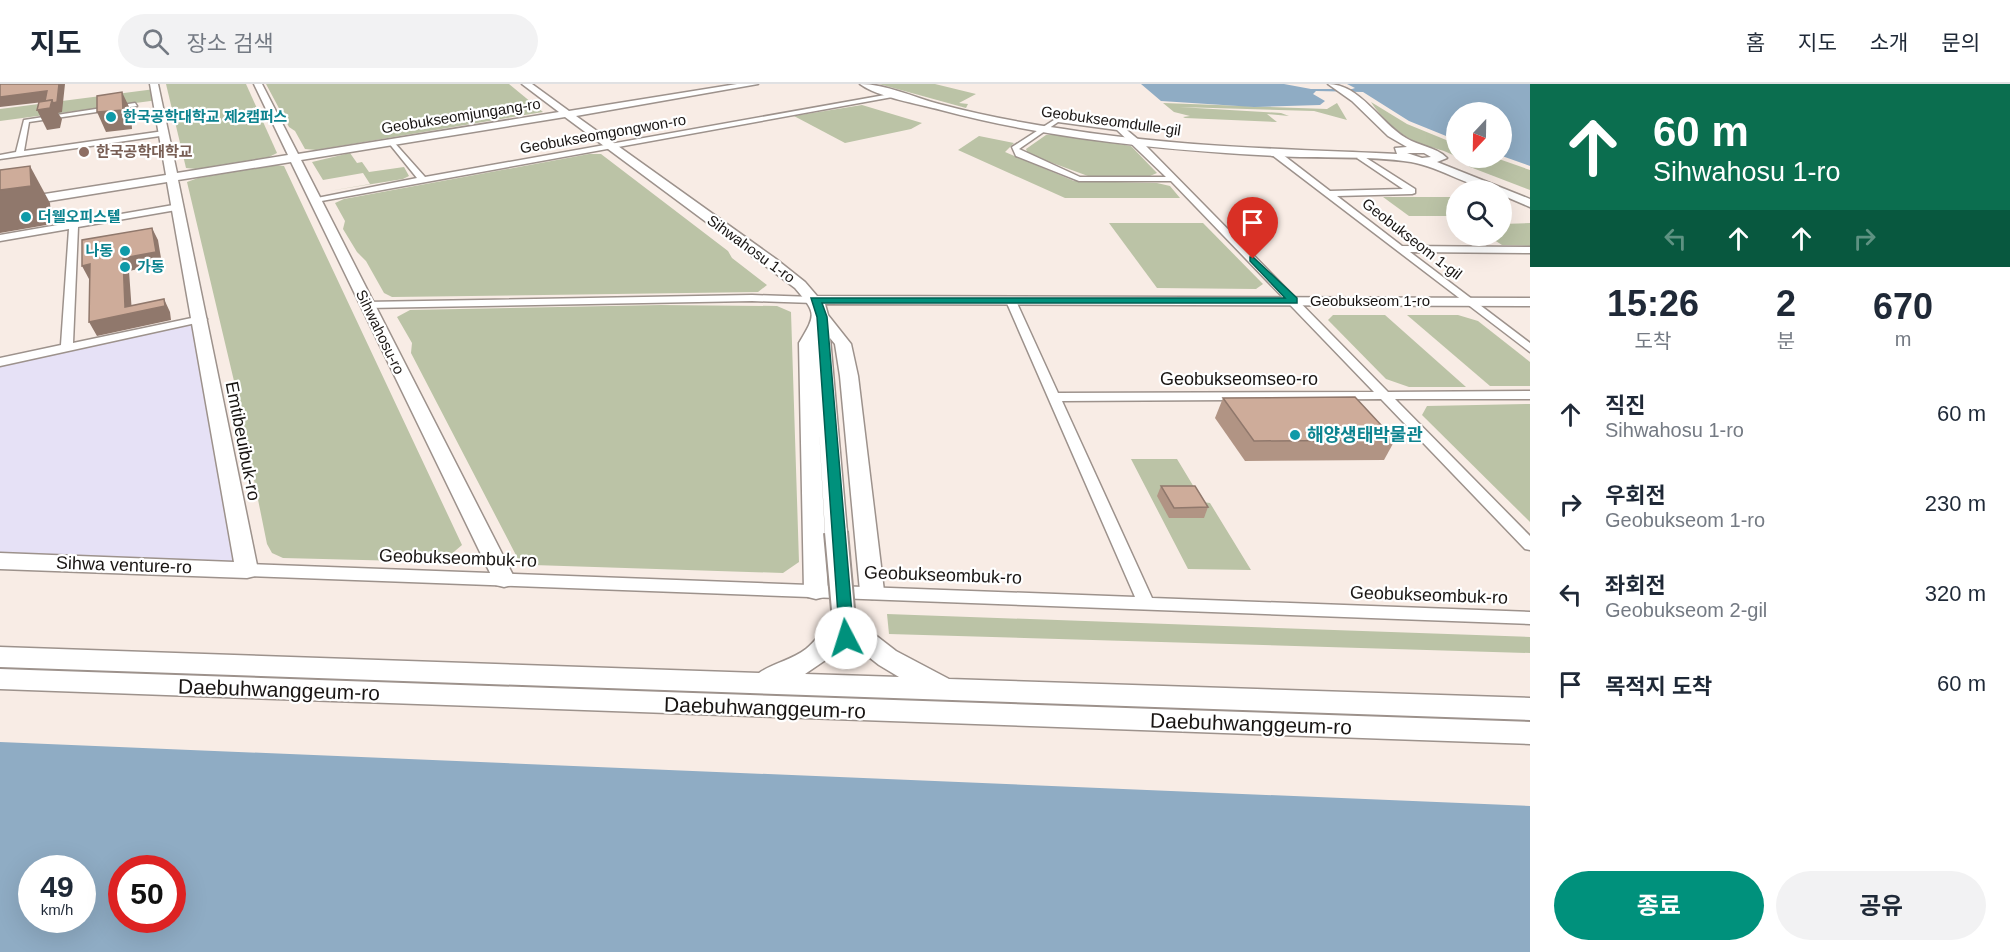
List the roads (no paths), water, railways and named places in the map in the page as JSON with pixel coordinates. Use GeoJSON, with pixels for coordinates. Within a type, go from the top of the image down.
{"type":"FeatureCollection","features":[{"type":"Feature","properties":{"kind":"street","name":"Emtibeuibuk-ro"},"geometry":{"type":"LineString","coordinates":[[154,84],[201,319],[247,570]]}},
{"type":"Feature","properties":{"kind":"street","name":"Sihwahosu-ro"},"geometry":{"type":"LineString","coordinates":[[258,84],[504,579]]}},
{"type":"Feature","properties":{"kind":"street","name":"Sihwahosu 1-ro"},"geometry":{"type":"LineString","coordinates":[[526,84],[771,262],[818,308],[843,344],[849,376],[872,591]]}},
{"type":"Feature","properties":{"kind":"street","name":"Geobukseomjungang-ro"},"geometry":{"type":"LineString","coordinates":[[173,178],[732,85],[754,84]]}},
{"type":"Feature","properties":{"kind":"street","name":"Geobukseomdulle-gil"},"geometry":{"type":"LineString","coordinates":[[864,84],[896,95],[1046,128],[1137,141],[1275,153],[1378,156]]}},
{"type":"Feature","properties":{"kind":"street"},"geometry":{"type":"LineString","coordinates":[[1335,88],[1360,118],[1396,144],[1398,151]]}},
{"type":"Feature","properties":{"kind":"street"},"geometry":{"type":"LineString","coordinates":[[1335,88],[1383,129],[1421,157]]}},
{"type":"Feature","properties":{"kind":"street","name":"Geobukseomgongwon-ro"},"geometry":{"type":"LineString","coordinates":[[315,200],[896,95]]}},
{"type":"Feature","properties":{"kind":"street"},"geometry":{"type":"LineString","coordinates":[[20,154],[28,120],[135,105]]}},
{"type":"Feature","properties":{"kind":"street"},"geometry":{"type":"LineString","coordinates":[[1046,128],[1016,151],[1080,179],[1173,180]]}},
{"type":"Feature","properties":{"kind":"street"},"geometry":{"type":"LineString","coordinates":[[0,157],[164,133]]}},
{"type":"Feature","properties":{"kind":"street"},"geometry":{"type":"LineString","coordinates":[[1137,141],[1530,545]]}},
{"type":"Feature","properties":{"kind":"street"},"geometry":{"type":"LineString","coordinates":[[393,142],[423,180]]}},
{"type":"Feature","properties":{"kind":"street"},"geometry":{"type":"LineString","coordinates":[[1378,156],[1398,151],[1421,157],[1530,203]]}},
{"type":"Feature","properties":{"kind":"street","name":"Geobukseom 1-gil"},"geometry":{"type":"LineString","coordinates":[[1275,153],[1530,349]]}},
{"type":"Feature","properties":{"kind":"street"},"geometry":{"type":"LineString","coordinates":[[1327,194],[1412,191],[1360,156]]}},
{"type":"Feature","properties":{"kind":"street"},"geometry":{"type":"LineString","coordinates":[[1378,156],[1442,158],[1478,176],[1530,197]]}},
{"type":"Feature","properties":{"kind":"street"},"geometry":{"type":"LineString","coordinates":[[0,205],[173,178]]}},
{"type":"Feature","properties":{"kind":"street"},"geometry":{"type":"LineString","coordinates":[[0,238],[179,207]]}},
{"type":"Feature","properties":{"kind":"street"},"geometry":{"type":"LineString","coordinates":[[66,348],[74,225]]}},
{"type":"Feature","properties":{"kind":"street"},"geometry":{"type":"LineString","coordinates":[[1401,249],[1530,250]]}},
{"type":"Feature","properties":{"kind":"street"},"geometry":{"type":"LineString","coordinates":[[366,305],[752,298],[818,308]]}},
{"type":"Feature","properties":{"kind":"street"},"geometry":{"type":"LineString","coordinates":[[1011,301],[1146,603]]}},
{"type":"Feature","properties":{"kind":"street","name":"Geobukseom 1-ro"},"geometry":{"type":"LineString","coordinates":[[818,308],[1011,301],[1530,302]]}},
{"type":"Feature","properties":{"kind":"street"},"geometry":{"type":"LineString","coordinates":[[818,308],[851,711]]}},
{"type":"Feature","properties":{"kind":"street"},"geometry":{"type":"LineString","coordinates":[[816,591],[807,344],[818,308]]}},
{"type":"Feature","properties":{"kind":"street"},"geometry":{"type":"LineString","coordinates":[[0,362],[201,319]]}},
{"type":"Feature","properties":{"kind":"street","name":"Geobukseomseo-ro"},"geometry":{"type":"LineString","coordinates":[[1054,398],[1530,395]]}},
{"type":"Feature","properties":{"kind":"street","name":"Sihwa venture-ro"},"geometry":{"type":"LineString","coordinates":[[0,561],[247,570]]}},
{"type":"Feature","properties":{"kind":"street","name":"Geobukseombuk-ro"},"geometry":{"type":"LineString","coordinates":[[247,570],[816,591],[872,591],[1530,618]]}},
{"type":"Feature","properties":{"kind":"street"},"geometry":{"type":"LineString","coordinates":[[844,623],[884,657],[905,671],[960,691]]}},
{"type":"Feature","properties":{"kind":"street"},"geometry":{"type":"LineString","coordinates":[[751,682],[781,674],[813,659],[830,645],[844,623]]}},
{"type":"Feature","properties":{"kind":"street","name":"Daebuhwanggeum-ro"},"geometry":{"type":"LineString","coordinates":[[0,657],[1530,709]]}},
{"type":"Feature","properties":{"kind":"street","name":"Daebuhwanggeum-ro"},"geometry":{"type":"LineString","coordinates":[[0,679],[851,711],[1530,733]]}},
{"type":"Feature","properties":{"kind":"water"},"geometry":{"type":"Polygon","coordinates":[[[1141,84],[1284,84],[1311,89],[1352,89],[1355,88],[1347,84],[1530,84],[1530,166],[1512,160],[1512,102],[1446,102],[1446,136],[1409,121],[1363,92],[1316,91],[1313,94],[1325,101],[1320,105],[1254,107],[1161,101],[1141,84]]]}},
{"type":"Feature","properties":{"kind":"water"},"geometry":{"type":"Polygon","coordinates":[[[0,742],[1530,806],[1530,952],[0,952],[0,742]]]}},
{"type":"Feature","properties":{"kind":"place","name":"한국공학대학교 제2캠퍼스"},"geometry":{"type":"Point","coordinates":[111,117]}},
{"type":"Feature","properties":{"kind":"place","name":"한국공학대학교"},"geometry":{"type":"Point","coordinates":[84,152]}},
{"type":"Feature","properties":{"kind":"place","name":"더웰오피스텔"},"geometry":{"type":"Point","coordinates":[26,217]}},
{"type":"Feature","properties":{"kind":"place","name":"나동"},"geometry":{"type":"Point","coordinates":[125,251]}},
{"type":"Feature","properties":{"kind":"place","name":"가동"},"geometry":{"type":"Point","coordinates":[125,267]}},
{"type":"Feature","properties":{"kind":"place","name":"해양생태박물관"},"geometry":{"type":"Point","coordinates":[1295,435]}}]}
